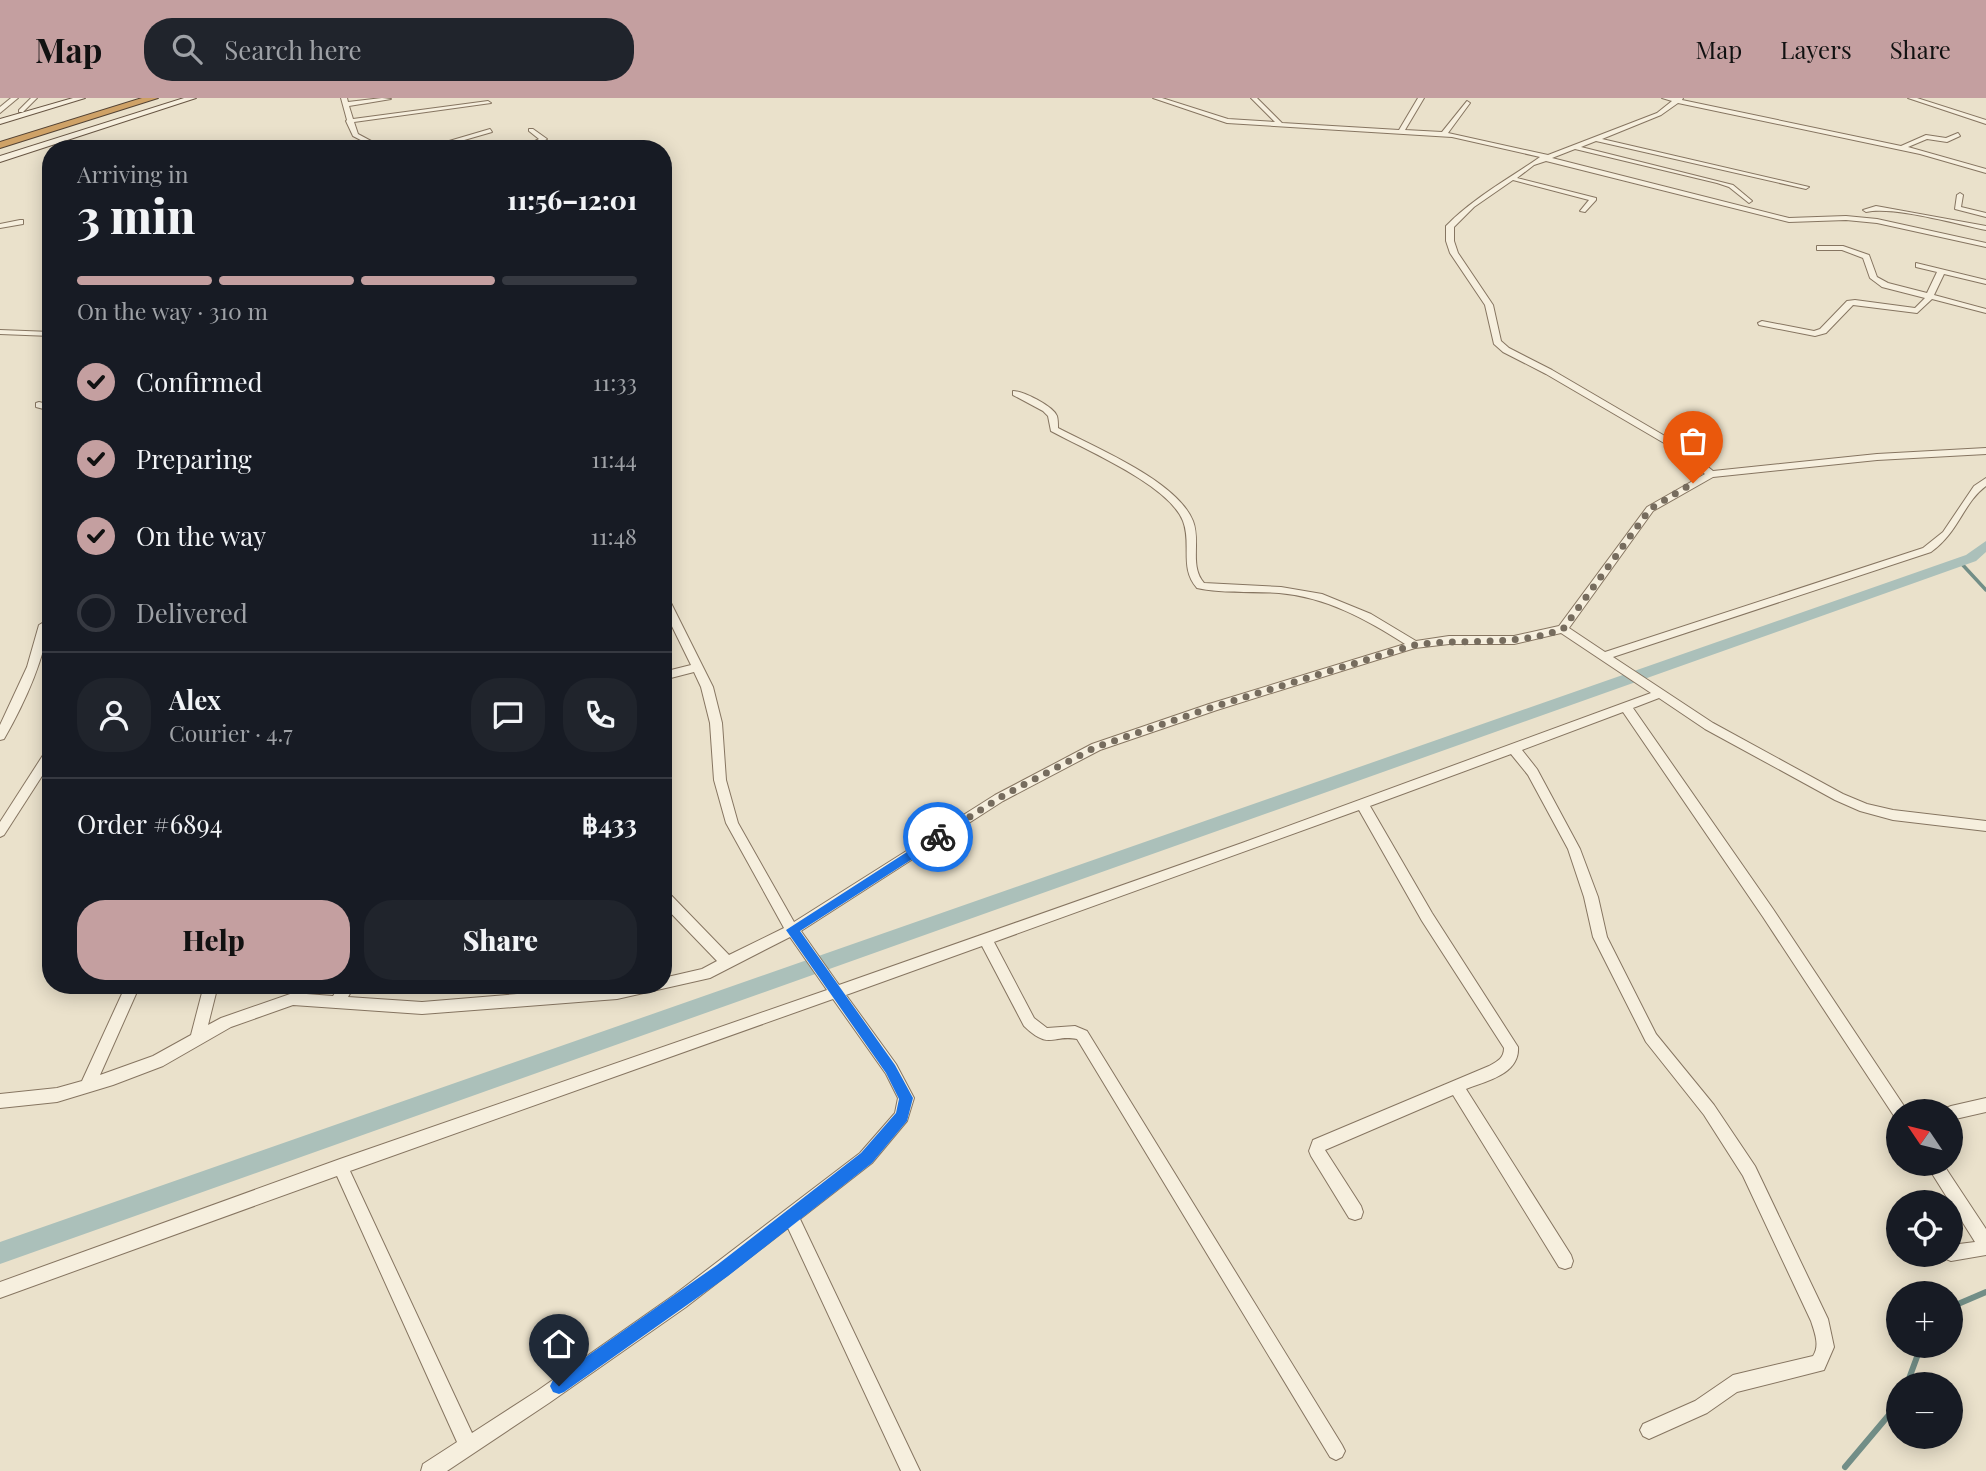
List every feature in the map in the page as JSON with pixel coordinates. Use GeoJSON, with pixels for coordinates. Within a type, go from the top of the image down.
{"type":"FeatureCollection","features":[{"type":"Feature","properties":{"kind":"highway"},"geometry":{"type":"LineString","coordinates":[[0,135],[121,98]]}},
{"type":"Feature","properties":{"kind":"highway"},"geometry":{"type":"LineString","coordinates":[[0,145],[153,98]]}},
{"type":"Feature","properties":{"kind":"main road"},"geometry":{"type":"LineString","coordinates":[[0,122],[81,98]]}},
{"type":"Feature","properties":{"kind":"main road"},"geometry":{"type":"LineString","coordinates":[[60,140],[192,98]]}},
{"type":"Feature","properties":{"kind":"main road"},"geometry":{"type":"LineString","coordinates":[[0,159],[42,146]]}},
{"type":"Feature","properties":{"kind":"street"},"geometry":{"type":"LineString","coordinates":[[0,111],[16,98]]}},
{"type":"Feature","properties":{"kind":"street"},"geometry":{"type":"LineString","coordinates":[[21,111],[34,98]]}},
{"type":"Feature","properties":{"kind":"street"},"geometry":{"type":"LineString","coordinates":[[349,117],[473,98]]}},
{"type":"Feature","properties":{"kind":"street"},"geometry":{"type":"LineString","coordinates":[[1156,98],[1227,121],[1464,136],[1789,220],[1846,218],[1877,221],[1986,245]]}},
{"type":"Feature","properties":{"kind":"street"},"geometry":{"type":"LineString","coordinates":[[1254,98],[1279,123]]}},
{"type":"Feature","properties":{"kind":"street"},"geometry":{"type":"LineString","coordinates":[[1401,131],[1421,98]]}},
{"type":"Feature","properties":{"kind":"street"},"geometry":{"type":"LineString","coordinates":[[1665,98],[1930,154],[1986,171]]}},
{"type":"Feature","properties":{"kind":"street"},"geometry":{"type":"LineString","coordinates":[[1911,98],[1986,122]]}},
{"type":"Feature","properties":{"kind":"street"},"geometry":{"type":"LineString","coordinates":[[365,140],[355,135],[345,101],[388,99]]}},
{"type":"Feature","properties":{"kind":"street"},"geometry":{"type":"LineString","coordinates":[[1679,99],[1659,114],[1545,158],[1511,178],[1453,221],[1449,233],[1454,253],[1489,305],[1497,342],[1506,350],[1679,448],[1711,474]]}},
{"type":"Feature","properties":{"kind":"street"},"geometry":{"type":"LineString","coordinates":[[349,117],[488,103]]}},
{"type":"Feature","properties":{"kind":"street"},"geometry":{"type":"LineString","coordinates":[[1444,134],[1466,103]]}},
{"type":"Feature","properties":{"kind":"street"},"geometry":{"type":"LineString","coordinates":[[531,130],[544,139],[542,140]]}},
{"type":"Feature","properties":{"kind":"street"},"geometry":{"type":"LineString","coordinates":[[458,140],[490,131]]}},
{"type":"Feature","properties":{"kind":"street"},"geometry":{"type":"LineString","coordinates":[[1902,148],[1926,136],[1947,140],[1958,135]]}},
{"type":"Feature","properties":{"kind":"street"},"geometry":{"type":"LineString","coordinates":[[1594,139],[1806,187]]}},
{"type":"Feature","properties":{"kind":"street"},"geometry":{"type":"LineString","coordinates":[[1930,154],[1950,144],[1947,140]]}},
{"type":"Feature","properties":{"kind":"street"},"geometry":{"type":"LineString","coordinates":[[1572,147],[1719,182],[1731,186],[1749,201]]}},
{"type":"Feature","properties":{"kind":"street"},"geometry":{"type":"LineString","coordinates":[[1511,178],[1594,199],[1583,211]]}},
{"type":"Feature","properties":{"kind":"street"},"geometry":{"type":"LineString","coordinates":[[1960,195],[1957,208],[1986,215]]}},
{"type":"Feature","properties":{"kind":"street"},"geometry":{"type":"LineString","coordinates":[[1866,209],[1923,215],[1986,228]]}},
{"type":"Feature","properties":{"kind":"street"},"geometry":{"type":"LineString","coordinates":[[0,226],[20,222]]}},
{"type":"Feature","properties":{"kind":"street"},"geometry":{"type":"LineString","coordinates":[[1819,248],[1843,248],[1857,252],[1870,262],[1874,278],[1900,290],[1986,311]]}},
{"type":"Feature","properties":{"kind":"street"},"geometry":{"type":"LineString","coordinates":[[1919,265],[1986,282]]}},
{"type":"Feature","properties":{"kind":"street"},"geometry":{"type":"LineString","coordinates":[[1762,323],[1811,335],[1822,331],[1850,303],[1873,303],[1906,312],[1917,312],[1929,298],[1941,271]]}},
{"type":"Feature","properties":{"kind":"street"},"geometry":{"type":"LineString","coordinates":[[0,332],[42,334]]}},
{"type":"Feature","properties":{"kind":"street"},"geometry":{"type":"LineString","coordinates":[[1016,393],[1046,409],[1052,415],[1054,429],[1155,483],[1168,494],[1185,514],[1191,526],[1194,576],[1201,586],[1217,589],[1280,590],[1326,598],[1362,611],[1414,645]]}},
{"type":"Feature","properties":{"kind":"street"},"geometry":{"type":"LineString","coordinates":[[38,405],[42,406]]}},
{"type":"Feature","properties":{"kind":"street"},"geometry":{"type":"LineString","coordinates":[[672,982],[705,974],[792,930],[999,797],[1096,747],[1213,707],[1414,645],[1449,640],[1514,640],[1563,629],[1650,509],[1711,474],[1877,457],[1986,451]]}},
{"type":"Feature","properties":{"kind":"street"},"geometry":{"type":"LineString","coordinates":[[1609,660],[1927,550],[1940,543],[1949,533],[1978,486],[1986,481]]}},
{"type":"Feature","properties":{"kind":"street"},"geometry":{"type":"LineString","coordinates":[[430,1471],[681,1301],[866,1158],[902,1116],[906,1098],[891,1069],[792,930],[732,823],[720,780],[716,723],[698,667],[672,615]]}},
{"type":"Feature","properties":{"kind":"street"},"geometry":{"type":"LineString","coordinates":[[1563,629],[1645,685],[1775,764],[1864,808],[1893,815],[1986,826]]}},
{"type":"Feature","properties":{"kind":"street"},"geometry":{"type":"LineString","coordinates":[[0,736],[42,640]]}},
{"type":"Feature","properties":{"kind":"street"},"geometry":{"type":"LineString","coordinates":[[672,674],[698,667]]}},
{"type":"Feature","properties":{"kind":"street"},"geometry":{"type":"LineString","coordinates":[[0,1290],[340,1166],[986,940],[1660,694]]}},
{"type":"Feature","properties":{"kind":"street"},"geometry":{"type":"LineString","coordinates":[[1626,707],[1768,913],[1891,1099]]}},
{"type":"Feature","properties":{"kind":"street"},"geometry":{"type":"LineString","coordinates":[[1514,749],[1533,772],[1574,849],[1591,897],[1600,937],[1620,980],[1651,1038],[1709,1110],[1749,1171],[1819,1318],[1826,1343],[1823,1358],[1818,1363],[1796,1371],[1733,1384],[1701,1407],[1649,1430]]}},
{"type":"Feature","properties":{"kind":"street"},"geometry":{"type":"LineString","coordinates":[[0,832],[42,766]]}},
{"type":"Feature","properties":{"kind":"street"},"geometry":{"type":"LineString","coordinates":[[1354,1212],[1321,1159],[1317,1151],[1320,1145],[1509,1062],[1513,1056],[1511,1047],[1427,918],[1362,804]]}},
{"type":"Feature","properties":{"kind":"street"},"geometry":{"type":"LineString","coordinates":[[672,905],[728,963]]}},
{"type":"Feature","properties":{"kind":"street"},"geometry":{"type":"LineString","coordinates":[[986,940],[1029,1022],[1040,1034],[1046,1036],[1077,1032],[1082,1035],[1336,1451]]}},
{"type":"Feature","properties":{"kind":"street"},"geometry":{"type":"LineString","coordinates":[[87,1087],[129,994]]}},
{"type":"Feature","properties":{"kind":"street"},"geometry":{"type":"LineString","coordinates":[[197,1039],[209,994]]}},
{"type":"Feature","properties":{"kind":"street"},"geometry":{"type":"LineString","coordinates":[[337,1002],[342,994]]}},
{"type":"Feature","properties":{"kind":"street"},"geometry":{"type":"LineString","coordinates":[[0,1101],[29,1100],[87,1087],[151,1064],[226,1022],[293,999],[388,1007],[471,1006],[606,994]]}},
{"type":"Feature","properties":{"kind":"street"},"geometry":{"type":"LineString","coordinates":[[1456,1086],[1565,1261]]}},
{"type":"Feature","properties":{"kind":"street"},"geometry":{"type":"LineString","coordinates":[[1964,1110],[1986,1105]]}},
{"type":"Feature","properties":{"kind":"street"},"geometry":{"type":"LineString","coordinates":[[340,1166],[468,1445]]}},
{"type":"Feature","properties":{"kind":"street"},"geometry":{"type":"LineString","coordinates":[[1963,1208],[1983,1239],[1984,1245],[1980,1249],[1963,1251]]}},
{"type":"Feature","properties":{"kind":"street"},"geometry":{"type":"LineString","coordinates":[[791,1217],[911,1471]]}},
{"type":"Feature","properties":{"kind":"waterway"},"geometry":{"type":"LineString","coordinates":[[0,1253],[1971,558],[1986,545]]}},
{"type":"Feature","properties":{"kind":"waterway"},"geometry":{"type":"LineString","coordinates":[[1960,562],[1986,590]]}},
{"type":"Feature","properties":{"kind":"waterway"},"geometry":{"type":"LineString","coordinates":[[1963,1302],[1986,1292]]}},
{"type":"Feature","properties":{"kind":"waterway"},"geometry":{"type":"LineString","coordinates":[[1911,1372],[1917,1358]]}},
{"type":"Feature","properties":{"kind":"waterway"},"geometry":{"type":"LineString","coordinates":[[1845,1467],[1886,1418]]}},
{"type":"Feature","properties":{"kind":"way so far"},"geometry":{"type":"LineString","coordinates":[[938,837],[999,797],[1045,772],[1096,747],[1148,728],[1414,645],[1449,640],[1514,640],[1563,629],[1650,509],[1693,483]]}},
{"type":"Feature","properties":{"kind":"route"},"geometry":{"type":"LineString","coordinates":[[559,1386],[681,1301],[848,1173],[866,1158],[902,1116],[906,1098],[891,1069],[792,930],[938,837]]}}]}
